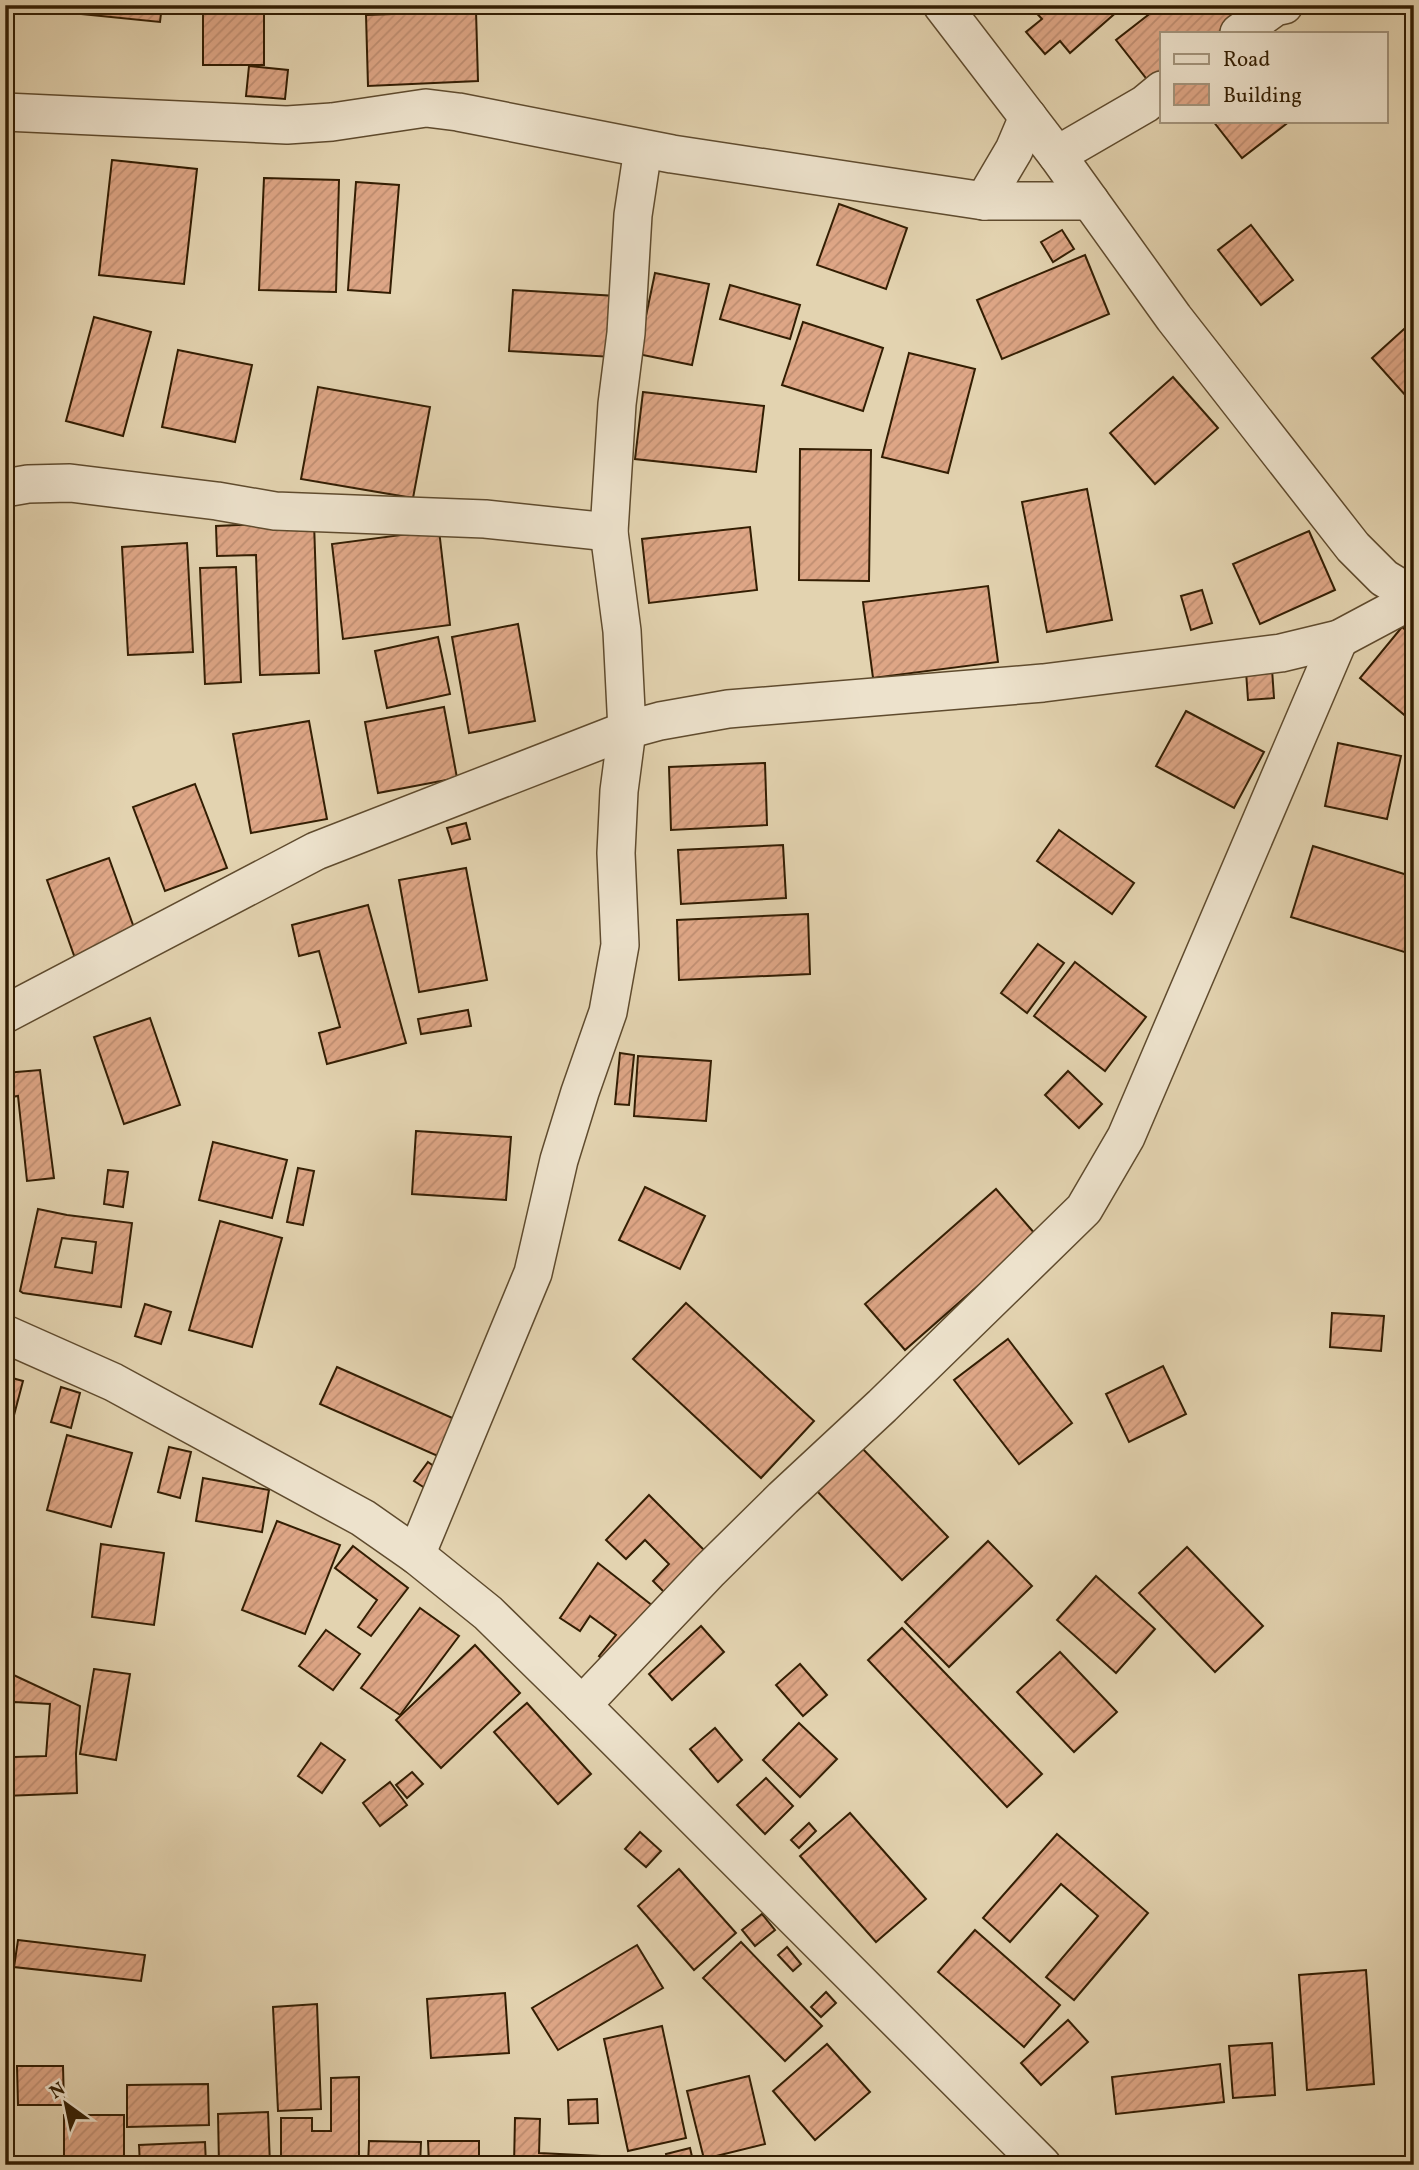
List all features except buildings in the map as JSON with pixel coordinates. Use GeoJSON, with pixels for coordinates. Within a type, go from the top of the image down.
{"type":"FeatureCollection","features":[{"type":"Feature","properties":{"kind":"street"},"geometry":{"type":"LineString","coordinates":[[5,1014],[316,851],[627,730],[728,709],[1043,683],[1281,653],[1339,639],[1414,597],[1384,578],[1353,547],[1174,318],[1057,155],[942,5]]}},
{"type":"Feature","properties":{"kind":"street"},"geometry":{"type":"LineString","coordinates":[[1240,32],[1275,7],[1283,5]]}},
{"type":"Feature","properties":{"kind":"street"},"geometry":{"type":"LineString","coordinates":[[1057,155],[1145,104],[1160,92]]}},
{"type":"Feature","properties":{"kind":"street"},"geometry":{"type":"LineString","coordinates":[[5,112],[287,125],[332,122],[426,108],[643,149],[984,201],[1090,201]]}},
{"type":"Feature","properties":{"kind":"street"},"geometry":{"type":"LineString","coordinates":[[984,201],[1014,150],[1028,117]]}},
{"type":"Feature","properties":{"kind":"street"},"geometry":{"type":"LineString","coordinates":[[416,1555],[533,1273],[559,1160],[608,1013],[620,944],[616,853],[619,791],[627,730],[622,631],[609,532],[633,215],[643,149]]}},
{"type":"Feature","properties":{"kind":"street"},"geometry":{"type":"LineString","coordinates":[[5,488],[28,484],[70,483],[275,511],[485,519],[609,532]]}},
{"type":"Feature","properties":{"kind":"street"},"geometry":{"type":"LineString","coordinates":[[582,1704],[783,1498],[882,1406],[1084,1209],[1126,1137],[1339,639]]}},
{"type":"Feature","properties":{"kind":"street"},"geometry":{"type":"LineString","coordinates":[[5,1334],[113,1382],[363,1518],[416,1555],[488,1613],[582,1704],[1042,2165]]}}]}
